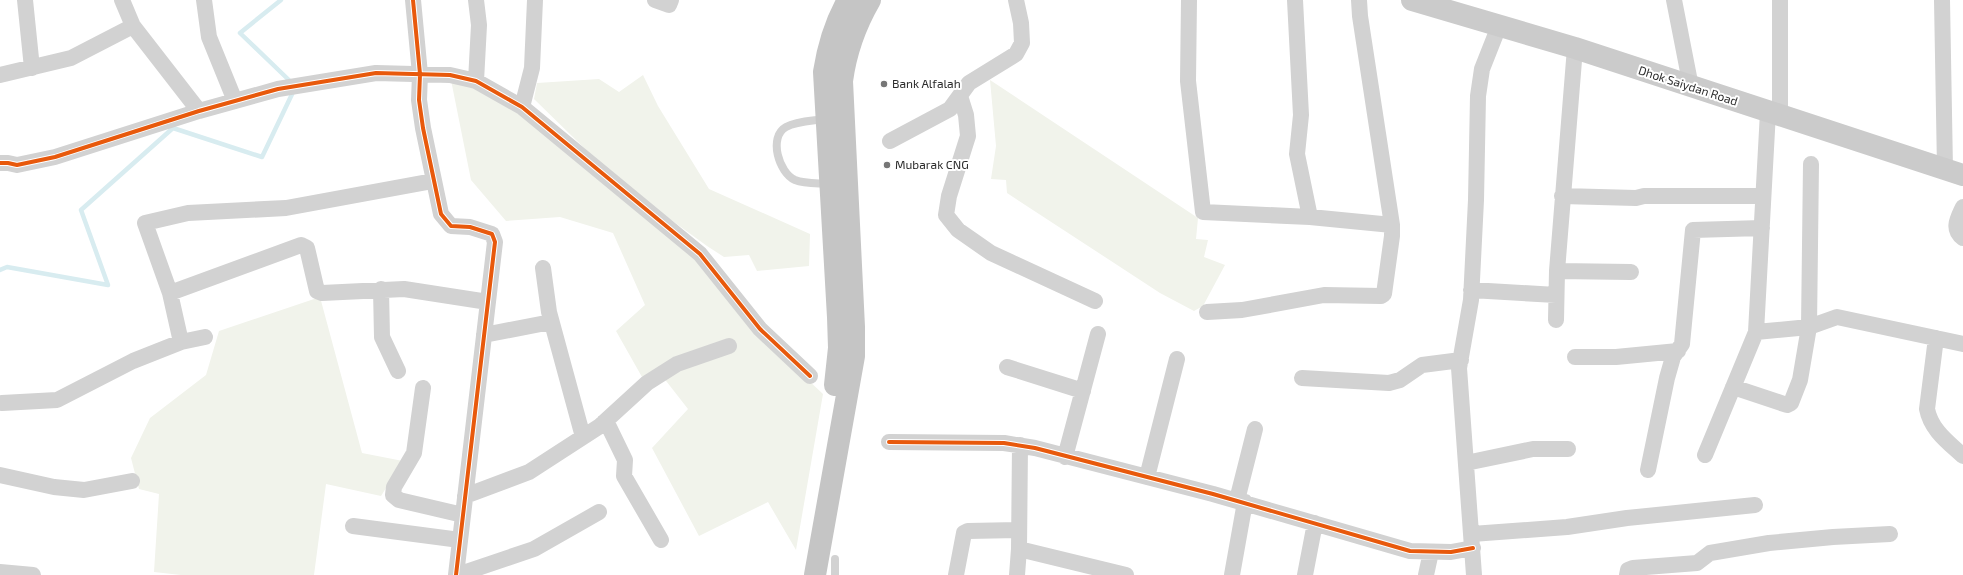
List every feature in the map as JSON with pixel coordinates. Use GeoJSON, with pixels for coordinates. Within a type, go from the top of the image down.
{"type":"FeatureCollection","features":[{"type":"Feature","properties":{"kind":"main road"},"geometry":{"type":"LineString","coordinates":[[815,575],[854,356],[854,326],[835,172],[826,119],[824,77],[827,51],[833,32],[848,0]]}},
{"type":"Feature","properties":{"kind":"main road"},"geometry":{"type":"LineString","coordinates":[[801,575],[838,364],[835,172],[844,60],[850,41],[870,0]]}},
{"type":"Feature","properties":{"kind":"main road","name":"Dhok Saiydan Road"},"geometry":{"type":"LineString","coordinates":[[1412,0],[1457,7],[1499,26],[1574,48],[1954,172]]}},
{"type":"Feature","properties":{"kind":"street"},"geometry":{"type":"LineString","coordinates":[[25,0],[32,68]]}},
{"type":"Feature","properties":{"kind":"street"},"geometry":{"type":"LineString","coordinates":[[122,0],[133,26],[199,111]]}},
{"type":"Feature","properties":{"kind":"street"},"geometry":{"type":"LineString","coordinates":[[204,0],[209,37],[235,101]]}},
{"type":"Feature","properties":{"kind":"street"},"geometry":{"type":"LineString","coordinates":[[413,0],[420,74],[419,100],[433,181],[441,214],[452,226],[470,228],[492,234],[495,242],[456,575],[534,549],[599,512]]}},
{"type":"Feature","properties":{"kind":"street"},"geometry":{"type":"LineString","coordinates":[[476,0],[479,25],[476,81]]}},
{"type":"Feature","properties":{"kind":"street"},"geometry":{"type":"LineString","coordinates":[[522,107],[532,68],[535,0]]}},
{"type":"Feature","properties":{"kind":"street"},"geometry":{"type":"LineString","coordinates":[[655,0],[669,6],[671,0]]}},
{"type":"Feature","properties":{"kind":"street"},"geometry":{"type":"LineString","coordinates":[[890,141],[950,109],[969,84],[1016,54],[1022,43],[1021,23],[1016,0]]}},
{"type":"Feature","properties":{"kind":"street"},"geometry":{"type":"LineString","coordinates":[[1188,0],[1188,81],[1203,212],[1310,217],[1392,225]]}},
{"type":"Feature","properties":{"kind":"street"},"geometry":{"type":"LineString","coordinates":[[1295,0],[1301,115],[1297,154],[1310,217]]}},
{"type":"Feature","properties":{"kind":"street"},"geometry":{"type":"LineString","coordinates":[[1207,312],[1242,310],[1324,295],[1381,296],[1384,294],[1392,236],[1392,225],[1360,16],[1359,0]]}},
{"type":"Feature","properties":{"kind":"street"},"geometry":{"type":"LineString","coordinates":[[1674,0],[1691,87]]}},
{"type":"Feature","properties":{"kind":"street"},"geometry":{"type":"LineString","coordinates":[[1704,455],[1756,332],[1763,196],[1774,114],[1780,0]]}},
{"type":"Feature","properties":{"kind":"street"},"geometry":{"type":"LineString","coordinates":[[1942,0],[1954,172]]}},
{"type":"Feature","properties":{"kind":"street"},"geometry":{"type":"LineString","coordinates":[[0,74],[71,58],[133,26]]}},
{"type":"Feature","properties":{"kind":"street"},"geometry":{"type":"LineString","coordinates":[[1474,575],[1459,368],[1471,290],[1476,200],[1478,96],[1482,69],[1499,26]]}},
{"type":"Feature","properties":{"kind":"street"},"geometry":{"type":"LineString","coordinates":[[1556,320],[1557,271],[1574,48]]}},
{"type":"Feature","properties":{"kind":"street"},"geometry":{"type":"LineString","coordinates":[[0,163],[17,165],[55,157],[199,111],[278,89],[376,73],[450,75],[476,81],[522,107],[700,254],[760,329],[810,376]]}},
{"type":"Feature","properties":{"kind":"street"},"geometry":{"type":"LineString","coordinates":[[960,96],[966,115],[968,136],[948,196],[946,215],[958,230],[991,254],[1095,301]]}},
{"type":"Feature","properties":{"kind":"street"},"geometry":{"type":"LineString","coordinates":[[1733,386],[1787,404],[1791,402],[1800,380],[1810,327],[1811,164]]}},
{"type":"Feature","properties":{"kind":"street"},"geometry":{"type":"LineString","coordinates":[[181,342],[170,293],[145,222],[188,213],[286,208],[433,181]]}},
{"type":"Feature","properties":{"kind":"street"},"geometry":{"type":"LineString","coordinates":[[1562,196],[1636,198],[1644,196],[1763,196]]}},
{"type":"Feature","properties":{"kind":"street"},"geometry":{"type":"LineString","coordinates":[[1963,207],[1956,224],[1956,230],[1963,238]]}},
{"type":"Feature","properties":{"kind":"street"},"geometry":{"type":"LineString","coordinates":[[1648,470],[1667,378],[1673,357],[1682,344],[1693,230],[1762,228]]}},
{"type":"Feature","properties":{"kind":"street"},"geometry":{"type":"LineString","coordinates":[[170,293],[301,245],[307,248],[317,291],[322,293],[404,289],[488,302]]}},
{"type":"Feature","properties":{"kind":"street"},"geometry":{"type":"LineString","coordinates":[[543,268],[551,322],[583,437]]}},
{"type":"Feature","properties":{"kind":"street"},"geometry":{"type":"LineString","coordinates":[[1557,271],[1631,272]]}},
{"type":"Feature","properties":{"kind":"street"},"geometry":{"type":"LineString","coordinates":[[381,289],[382,337],[398,371]]}},
{"type":"Feature","properties":{"kind":"street"},"geometry":{"type":"LineString","coordinates":[[1471,290],[1556,295]]}},
{"type":"Feature","properties":{"kind":"street"},"geometry":{"type":"LineString","coordinates":[[1756,332],[1810,327],[1837,317],[1963,344]]}},
{"type":"Feature","properties":{"kind":"street"},"geometry":{"type":"LineString","coordinates":[[484,335],[551,322]]}},
{"type":"Feature","properties":{"kind":"street"},"geometry":{"type":"LineString","coordinates":[[1066,456],[1098,334]]}},
{"type":"Feature","properties":{"kind":"street"},"geometry":{"type":"LineString","coordinates":[[1,406],[57,400],[133,361],[181,342],[205,337]]}},
{"type":"Feature","properties":{"kind":"street"},"geometry":{"type":"LineString","coordinates":[[1936,338],[1927,408],[1928,414],[1933,427],[1963,456]]}},
{"type":"Feature","properties":{"kind":"street"},"geometry":{"type":"LineString","coordinates":[[465,496],[528,472],[604,422],[647,383],[677,364],[729,346]]}},
{"type":"Feature","properties":{"kind":"street"},"geometry":{"type":"LineString","coordinates":[[1575,357],[1616,357],[1678,351]]}},
{"type":"Feature","properties":{"kind":"street"},"geometry":{"type":"LineString","coordinates":[[1147,477],[1177,359]]}},
{"type":"Feature","properties":{"kind":"street"},"geometry":{"type":"LineString","coordinates":[[1302,378],[1368,383],[1389,383],[1400,380],[1422,365],[1461,360]]}},
{"type":"Feature","properties":{"kind":"street"},"geometry":{"type":"LineString","coordinates":[[1007,367],[1083,390]]}},
{"type":"Feature","properties":{"kind":"street"},"geometry":{"type":"LineString","coordinates":[[423,388],[414,453],[394,487],[393,495],[399,500],[463,515]]}},
{"type":"Feature","properties":{"kind":"street"},"geometry":{"type":"LineString","coordinates":[[604,422],[609,427],[625,460],[624,476],[661,540]]}},
{"type":"Feature","properties":{"kind":"street"},"geometry":{"type":"LineString","coordinates":[[1232,575],[1241,501],[1255,429]]}},
{"type":"Feature","properties":{"kind":"street"},"geometry":{"type":"LineString","coordinates":[[889,442],[1004,443],[1020,445],[1241,501],[1410,551],[1451,552],[1472,541],[1627,518],[1755,505]]}},
{"type":"Feature","properties":{"kind":"street"},"geometry":{"type":"LineString","coordinates":[[1017,575],[1019,549],[1020,445]]}},
{"type":"Feature","properties":{"kind":"street"},"geometry":{"type":"LineString","coordinates":[[1466,463],[1533,449],[1568,449]]}},
{"type":"Feature","properties":{"kind":"street"},"geometry":{"type":"LineString","coordinates":[[0,475],[54,486],[84,490],[132,481]]}},
{"type":"Feature","properties":{"kind":"street"},"geometry":{"type":"LineString","coordinates":[[1305,575],[1314,523]]}},
{"type":"Feature","properties":{"kind":"street"},"geometry":{"type":"LineString","coordinates":[[353,526],[460,540]]}},
{"type":"Feature","properties":{"kind":"street"},"geometry":{"type":"LineString","coordinates":[[956,575],[964,533],[968,531],[1019,530]]}},
{"type":"Feature","properties":{"kind":"street"},"geometry":{"type":"LineString","coordinates":[[1627,575],[1628,570],[1633,568],[1697,563],[1710,554],[1769,543],[1833,537],[1890,534]]}},
{"type":"Feature","properties":{"kind":"street"},"geometry":{"type":"LineString","coordinates":[[1019,549],[1126,575]]}},
{"type":"Feature","properties":{"kind":"street"},"geometry":{"type":"LineString","coordinates":[[1426,575],[1431,552]]}},
{"type":"Feature","properties":{"kind":"street"},"geometry":{"type":"LineString","coordinates":[[0,572],[33,575]]}},
{"type":"Feature","properties":{"kind":"lane"},"geometry":{"type":"LineString","coordinates":[[826,119],[786,127],[780,133],[777,140],[779,158],[788,175],[794,180],[802,182],[835,172]]}},
{"type":"Feature","properties":{"kind":"lane"},"geometry":{"type":"LineString","coordinates":[[835,559],[835,575]]}},
{"type":"Feature","properties":{"kind":"shaded area"},"geometry":{"type":"Polygon","coordinates":[[[450,75],[510,103],[690,252],[774,348],[823,394],[796,550],[768,502],[699,536],[652,448],[688,409],[663,377],[642,377],[616,331],[645,305],[613,233],[560,217],[506,221],[471,180],[450,75]]]}},
{"type":"Feature","properties":{"kind":"shaded area"},"geometry":{"type":"Polygon","coordinates":[[[643,75],[658,106],[709,189],[810,234],[809,266],[757,271],[749,255],[724,257],[619,182],[534,99],[537,83],[599,79],[619,92],[643,75]]]}},
{"type":"Feature","properties":{"kind":"shaded area"},"geometry":{"type":"Polygon","coordinates":[[[990,80],[1198,218],[1196,239],[1208,240],[1204,257],[1225,265],[1203,306],[1194,311],[1160,293],[1007,193],[1006,180],[991,179],[996,146],[990,80]]]}},
{"type":"Feature","properties":{"kind":"shaded area"},"geometry":{"type":"Polygon","coordinates":[[[320,297],[362,453],[403,461],[381,496],[326,484],[314,575],[181,575],[154,572],[159,494],[139,489],[131,458],[150,418],[206,375],[219,331],[320,297]]]}},
{"type":"Feature","properties":{"kind":"waterway"},"geometry":{"type":"LineString","coordinates":[[281,0],[240,33],[292,83]]}},
{"type":"Feature","properties":{"kind":"waterway"},"geometry":{"type":"LineString","coordinates":[[0,270],[7,267],[108,285],[81,210],[173,128],[262,157],[294,90]]}},
{"type":"Feature","properties":{"kind":"cycle path"},"geometry":{"type":"LineString","coordinates":[[413,0],[420,74],[419,100],[423,128],[441,214],[451,226],[470,227],[492,234],[495,242],[456,575]]}},
{"type":"Feature","properties":{"kind":"cycle path"},"geometry":{"type":"LineString","coordinates":[[0,163],[17,165],[55,157],[199,111],[278,89],[376,73],[450,75],[476,81],[522,107],[700,254],[760,329],[810,376]]}},
{"type":"Feature","properties":{"kind":"cycle path"},"geometry":{"type":"LineString","coordinates":[[889,442],[1004,443],[1035,448],[1213,494],[1410,551],[1451,552],[1473,548]]}},
{"type":"Feature","properties":{"kind":"place","name":"Bank Alfalah"},"geometry":{"type":"Point","coordinates":[884,84]}},
{"type":"Feature","properties":{"kind":"place","name":"Mubarak CNG"},"geometry":{"type":"Point","coordinates":[887,165]}}]}
